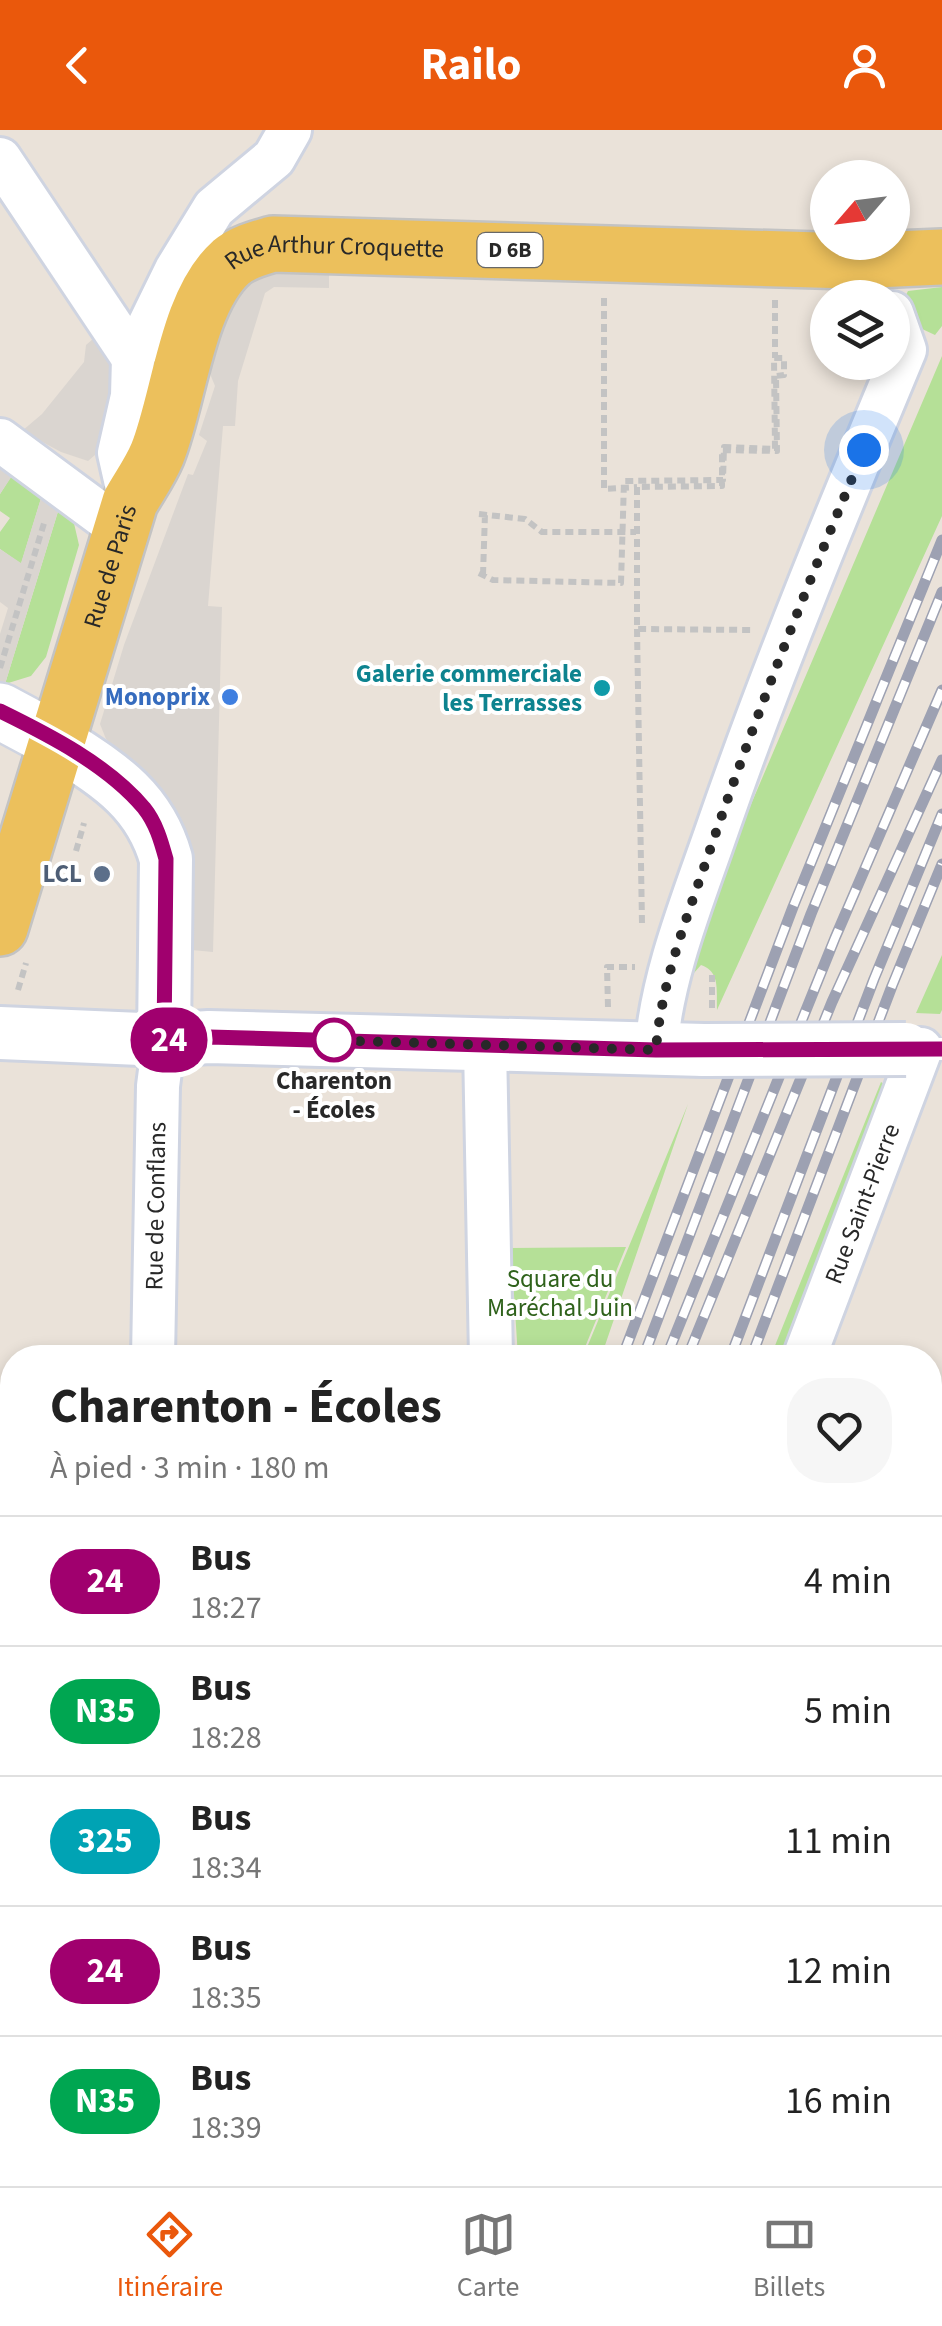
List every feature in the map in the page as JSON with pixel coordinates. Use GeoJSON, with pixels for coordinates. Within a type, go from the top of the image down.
{"type":"FeatureCollection","features":[{"type":"Feature","properties":{"kind":"main road","name":"Rue Arthur Croquette"},"geometry":{"type":"LineString","coordinates":[[126,516],[157,454],[186,352],[209,293],[228,265],[255,249],[273,244],[874,279],[942,257]]}},
{"type":"Feature","properties":{"kind":"main road","name":"Rue de Paris"},"geometry":{"type":"LineString","coordinates":[[0,928],[126,516]]}},
{"type":"Feature","properties":{"kind":"main road"},"geometry":{"type":"LineString","coordinates":[[0,711],[56,742]]}},
{"type":"Feature","properties":{"kind":"street","name":"Rue de Paris"},"geometry":{"type":"LineString","coordinates":[[126,516],[119,454],[132,396],[133,358],[176,270],[214,208],[274,158],[290,130]]}},
{"type":"Feature","properties":{"kind":"street"},"geometry":{"type":"LineString","coordinates":[[0,160],[133,358]]}},
{"type":"Feature","properties":{"kind":"street"},"geometry":{"type":"LineString","coordinates":[[656,1050],[662,1001],[743,756],[807,584],[893,380]]}},
{"type":"Feature","properties":{"kind":"street"},"geometry":{"type":"LineString","coordinates":[[0,440],[126,516]]}},
{"type":"Feature","properties":{"kind":"street","name":"Rue de Conflans"},"geometry":{"type":"LineString","coordinates":[[56,742],[100,770],[144,808],[158,831],[166,859],[153,1345]]}},
{"type":"Feature","properties":{"kind":"street"},"geometry":{"type":"LineString","coordinates":[[0,1033],[656,1050],[923,1049]]}},
{"type":"Feature","properties":{"kind":"street"},"geometry":{"type":"LineString","coordinates":[[486,1046],[491,1345]]}},
{"type":"Feature","properties":{"kind":"street","name":"Rue Saint-Pierre"},"geometry":{"type":"LineString","coordinates":[[809,1345],[923,1049]]}},
{"type":"Feature","properties":{"kind":"path"},"geometry":{"type":"LineString","coordinates":[[604,314],[604,488],[722,486],[722,450],[777,451],[775,305]]}},
{"type":"Feature","properties":{"kind":"path"},"geometry":{"type":"LineString","coordinates":[[636,532],[542,532],[525,519],[482,514],[481,574],[493,580],[620,583],[624,481],[723,480],[724,447],[775,448],[774,358],[784,358],[784,375],[776,376]]}},
{"type":"Feature","properties":{"kind":"path"},"geometry":{"type":"LineString","coordinates":[[637,488],[642,926]]}},
{"type":"Feature","properties":{"kind":"path"},"geometry":{"type":"LineString","coordinates":[[0,668],[46,518]]}},
{"type":"Feature","properties":{"kind":"path"},"geometry":{"type":"LineString","coordinates":[[637,629],[730,628]]}},
{"type":"Feature","properties":{"kind":"path"},"geometry":{"type":"LineString","coordinates":[[76,852],[84,823]]}},
{"type":"Feature","properties":{"kind":"path"},"geometry":{"type":"LineString","coordinates":[[642,955],[642,967],[607,967],[656,1050]]}},
{"type":"Feature","properties":{"kind":"green space"},"geometry":{"type":"Polygon","coordinates":[[[942,287],[942,326],[935,335],[920,328],[910,304],[910,291],[942,287]]]}},
{"type":"Feature","properties":{"kind":"green space"},"geometry":{"type":"Polygon","coordinates":[[[942,356],[942,516],[717,1010],[715,977],[701,965],[678,991],[731,818],[746,816],[942,356]]]}},
{"type":"Feature","properties":{"kind":"green space"},"geometry":{"type":"Polygon","coordinates":[[[12,475],[42,495],[21,564],[0,549],[0,532],[10,518],[0,511],[0,494],[12,475]]]}},
{"type":"Feature","properties":{"kind":"green space"},"geometry":{"type":"Polygon","coordinates":[[[60,505],[73,519],[79,545],[46,657],[31,676],[5,684],[60,505]]]}},
{"type":"Feature","properties":{"kind":"green space"},"geometry":{"type":"Polygon","coordinates":[[[942,955],[942,1010],[940,1014],[916,1013],[942,955]]]}},
{"type":"Feature","properties":{"kind":"green space"},"geometry":{"type":"Polygon","coordinates":[[[881,1082],[888,1087],[791,1345],[775,1345],[881,1082]]]}},
{"type":"Feature","properties":{"kind":"green space"},"geometry":{"type":"Polygon","coordinates":[[[688,1104],[605,1345],[588,1345],[688,1104]]]}},
{"type":"Feature","properties":{"kind":"green space","name":"Square du Maréchal Juin"},"geometry":{"type":"Polygon","coordinates":[[[626,1247],[586,1345],[517,1345],[511,1248],[626,1247]]]}},
{"type":"Feature","properties":{"kind":"shaded area"},"geometry":{"type":"Polygon","coordinates":[[[329,266],[329,288],[274,287],[265,293],[238,381],[235,426],[223,426],[208,606],[222,607],[213,952],[181,949],[191,842],[176,829],[160,792],[106,739],[100,724],[124,645],[188,474],[193,475],[207,441],[199,435],[215,386],[208,369],[230,305],[257,273],[329,266]]]}},
{"type":"Feature","properties":{"kind":"shaded area"},"geometry":{"type":"Polygon","coordinates":[[[101,332],[113,365],[115,391],[95,455],[88,461],[22,431],[42,414],[84,362],[86,345],[101,332]]]}},
{"type":"Feature","properties":{"kind":"shaded area"},"geometry":{"type":"Polygon","coordinates":[[[0,464],[60,505],[5,684],[0,682],[0,634],[8,608],[0,602],[0,549],[21,563],[42,495],[12,476],[0,494],[0,464]]]}},
{"type":"Feature","properties":{"kind":"railway"},"geometry":{"type":"LineString","coordinates":[[627,1345],[793,907],[942,540]]}},
{"type":"Feature","properties":{"kind":"railway"},"geometry":{"type":"LineString","coordinates":[[648,1345],[811,914],[942,592]]}},
{"type":"Feature","properties":{"kind":"railway"},"geometry":{"type":"LineString","coordinates":[[671,1345],[835,938],[942,690]]}},
{"type":"Feature","properties":{"kind":"railway"},"geometry":{"type":"LineString","coordinates":[[692,1345],[832,1002],[942,760]]}},
{"type":"Feature","properties":{"kind":"railway"},"geometry":{"type":"LineString","coordinates":[[735,1345],[874,979],[942,814]]}},
{"type":"Feature","properties":{"kind":"railway"},"geometry":{"type":"LineString","coordinates":[[756,1345],[942,864]]}},
{"type":"Feature","properties":{"kind":"bus line","name":"24"},"geometry":{"type":"LineString","coordinates":[[0,711],[100,770],[144,808],[158,831],[166,859],[164,1040],[209,1037],[656,1050],[942,1049]]}},
{"type":"Feature","properties":{"kind":"place","name":"Galerie commerciale les Terrasses"},"geometry":{"type":"Point","coordinates":[602,688]}},
{"type":"Feature","properties":{"kind":"place","name":"Monoprix"},"geometry":{"type":"Point","coordinates":[230,697]}},
{"type":"Feature","properties":{"kind":"place","name":"LCL"},"geometry":{"type":"Point","coordinates":[102,874]}},
{"type":"Feature","properties":{"kind":"place","name":"Charenton - Écoles"},"geometry":{"type":"Point","coordinates":[334,1040]}},
{"type":"Feature","properties":{"kind":"route"},"geometry":{"type":"LineString","coordinates":[[334,1040],[320,1040],[656,1050],[662,1001],[720,821],[807,584],[864,450]]}}]}
